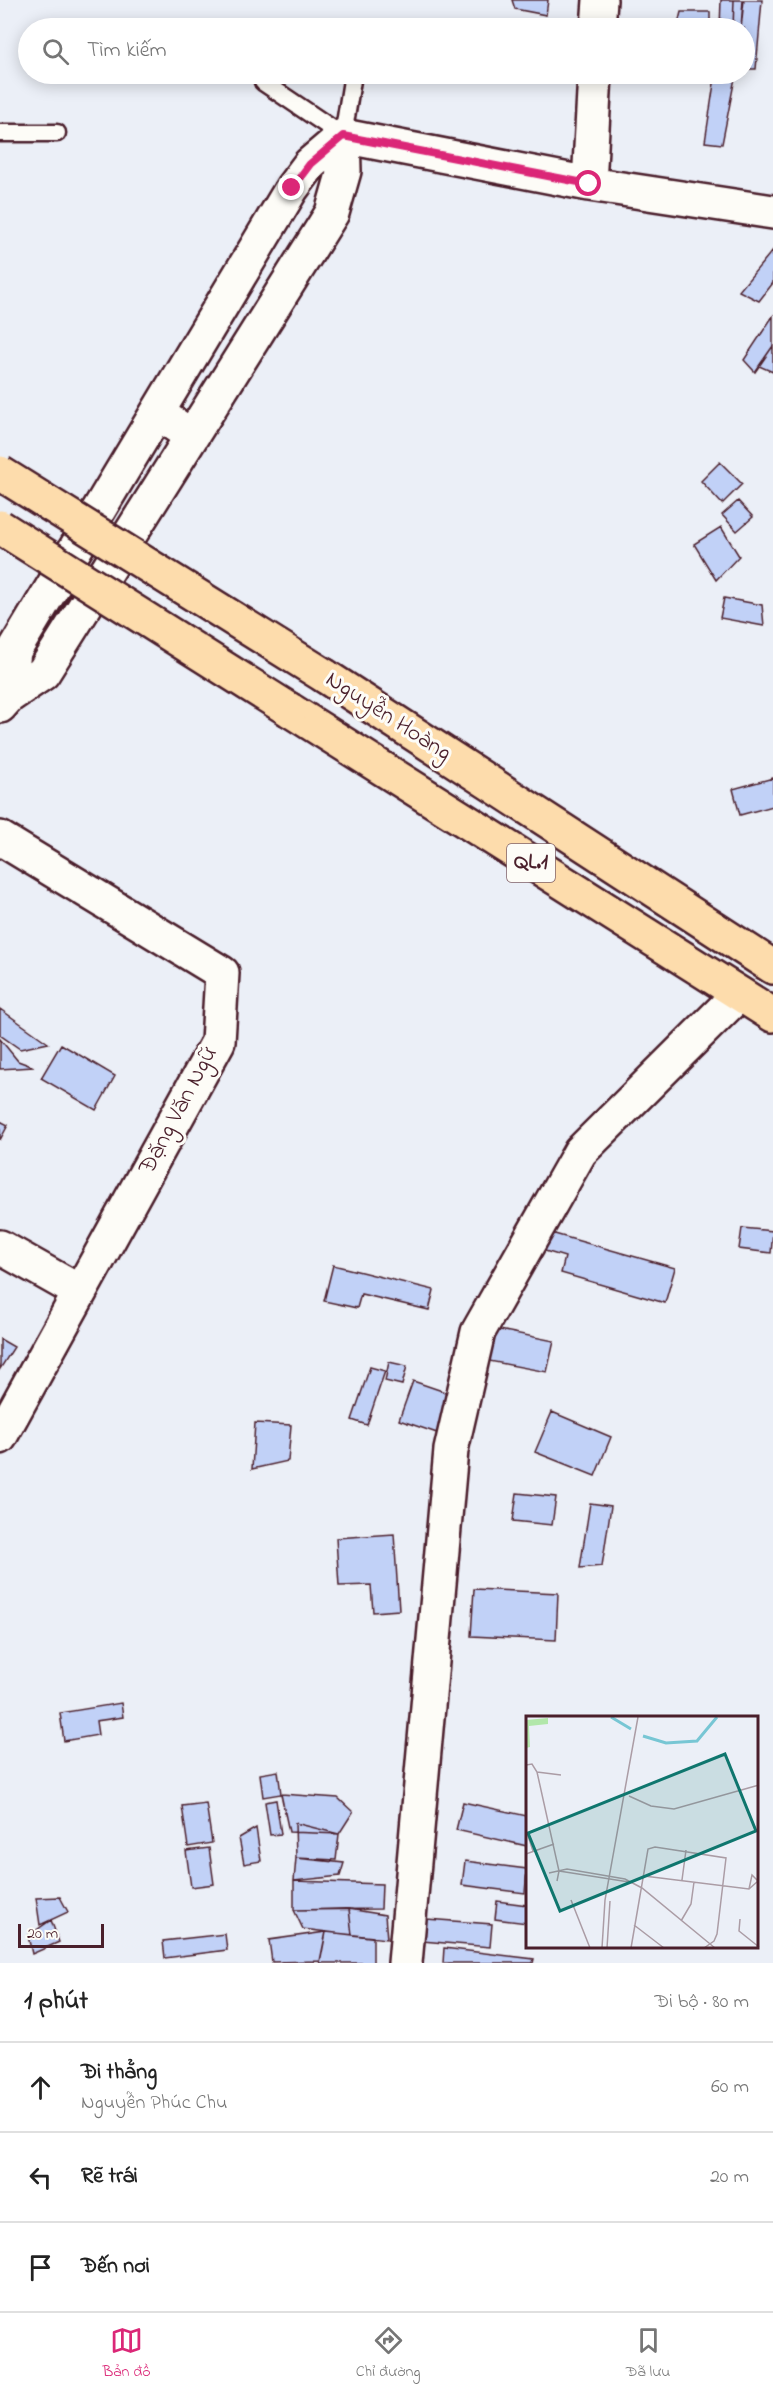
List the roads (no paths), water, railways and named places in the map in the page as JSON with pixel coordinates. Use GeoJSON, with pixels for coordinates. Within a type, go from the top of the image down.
{"type":"FeatureCollection","features":[{"type":"Feature","properties":{"kind":"highway","name":"Nguyễn Hoàng"},"geometry":{"type":"LineString","coordinates":[[0,473],[325,676],[773,967]]}},
{"type":"Feature","properties":{"kind":"highway","name":"Nguyễn Hoàng"},"geometry":{"type":"LineString","coordinates":[[0,528],[773,1015]]}},
{"type":"Feature","properties":{"kind":"street"},"geometry":{"type":"LineString","coordinates":[[599,18],[600,0]]}},
{"type":"Feature","properties":{"kind":"street"},"geometry":{"type":"LineString","coordinates":[[589,184],[595,84]]}},
{"type":"Feature","properties":{"kind":"street"},"geometry":{"type":"LineString","coordinates":[[343,136],[589,184],[773,213]]}},
{"type":"Feature","properties":{"kind":"street"},"geometry":{"type":"LineString","coordinates":[[4,701],[14,651],[292,188],[310,164],[343,136]]}},
{"type":"Feature","properties":{"kind":"street"},"geometry":{"type":"LineString","coordinates":[[4,701],[43,673],[332,213],[344,171],[343,136]]}},
{"type":"Feature","properties":{"kind":"street"},"geometry":{"type":"LineString","coordinates":[[158,413],[191,435]]}},
{"type":"Feature","properties":{"kind":"street","name":"Đặng Văn Ngữ"},"geometry":{"type":"LineString","coordinates":[[0,1437],[218,1042],[222,973],[3,846]]}},
{"type":"Feature","properties":{"kind":"street"},"geometry":{"type":"LineString","coordinates":[[405,1963],[451,1450],[478,1332],[580,1152],[739,994]]}},
{"type":"Feature","properties":{"kind":"street"},"geometry":{"type":"LineString","coordinates":[[0,1247],[80,1292]]}},
{"type":"Feature","properties":{"kind":"lane"},"geometry":{"type":"LineString","coordinates":[[266,84],[343,136],[351,84]]}},
{"type":"Feature","properties":{"kind":"lane"},"geometry":{"type":"LineString","coordinates":[[0,133],[57,133]]}}]}
